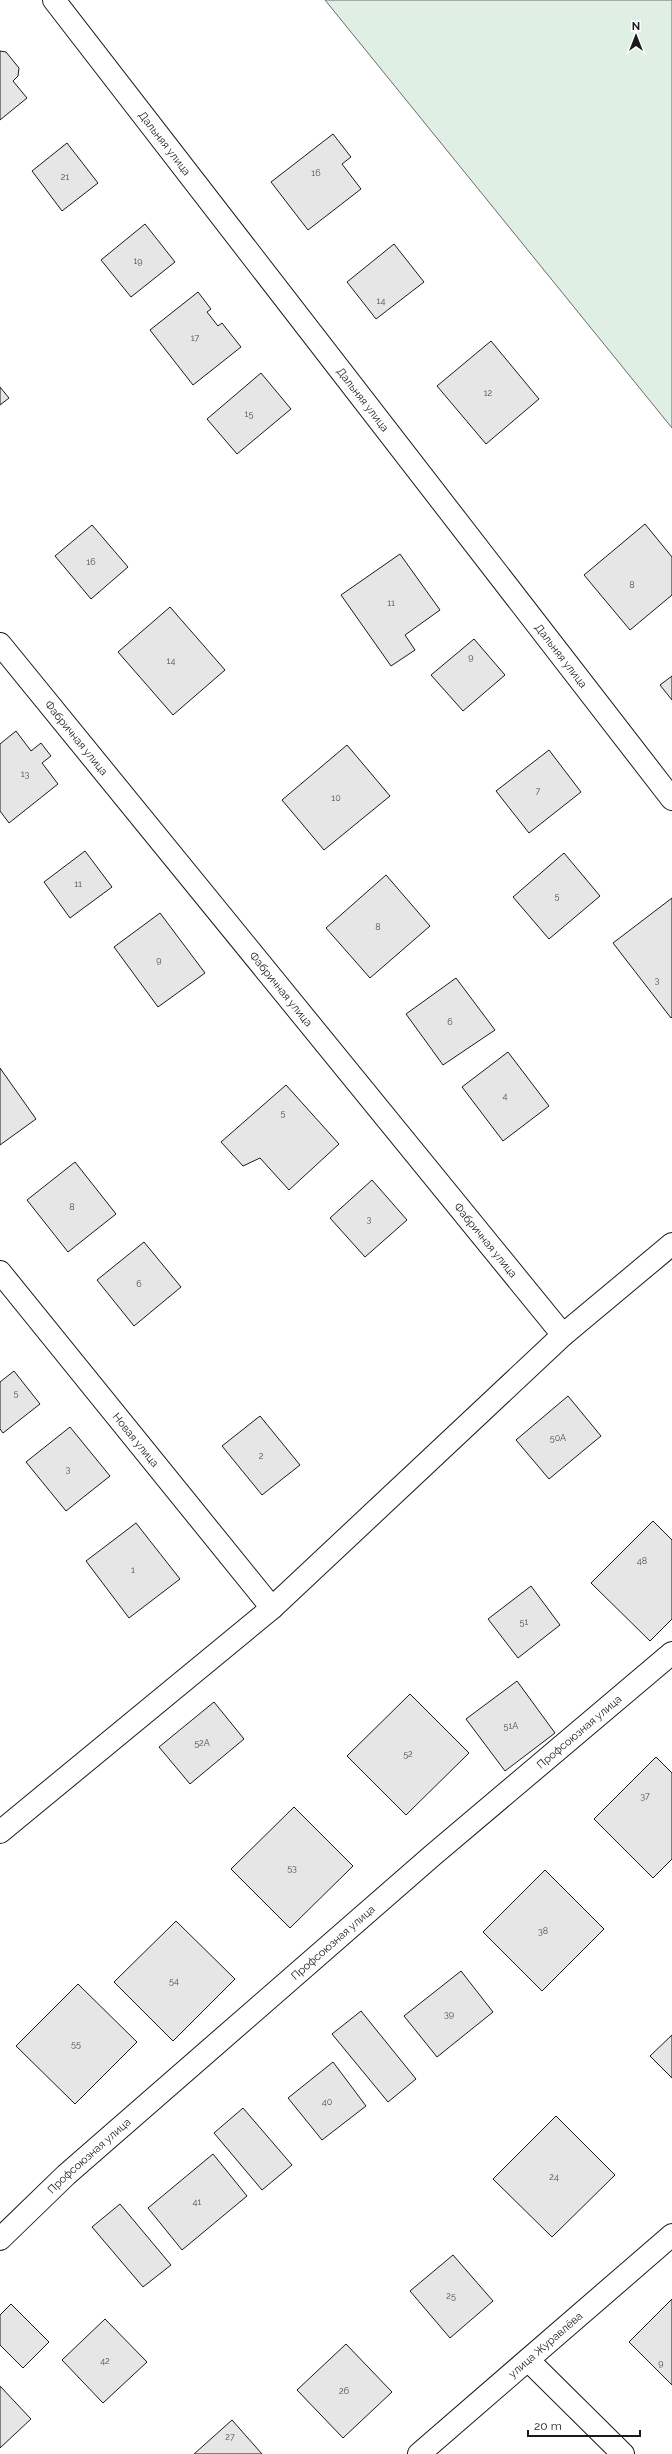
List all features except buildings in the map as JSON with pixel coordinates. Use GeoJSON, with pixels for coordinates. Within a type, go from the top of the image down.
{"type":"FeatureCollection","features":[{"type":"Feature","properties":{"kind":"street","name":"Дальняя улица"},"geometry":{"type":"LineString","coordinates":[[54,0],[672,799]]}},
{"type":"Feature","properties":{"kind":"street","name":"Фабричная улица"},"geometry":{"type":"LineString","coordinates":[[0,644],[563,1334]]}},
{"type":"Feature","properties":{"kind":"street"},"geometry":{"type":"LineString","coordinates":[[0,1832],[272,1608],[563,1334],[672,1244]]}},
{"type":"Feature","properties":{"kind":"street","name":"Новая улица"},"geometry":{"type":"LineString","coordinates":[[0,1272],[272,1608]]}},
{"type":"Feature","properties":{"kind":"street","name":"Профсоюзная улица"},"geometry":{"type":"LineString","coordinates":[[0,2239],[84,2160],[433,1855],[672,1653]]}},
{"type":"Feature","properties":{"kind":"street","name":"улица Журавлёва"},"geometry":{"type":"LineString","coordinates":[[419,2454],[672,2235]]}},
{"type":"Feature","properties":{"kind":"street"},"geometry":{"type":"LineString","coordinates":[[528,2360],[623,2454]]}},
{"type":"Feature","properties":{"kind":"green space"},"geometry":{"type":"Polygon","coordinates":[[[325,0],[672,0],[672,428],[325,0]]]}}]}
